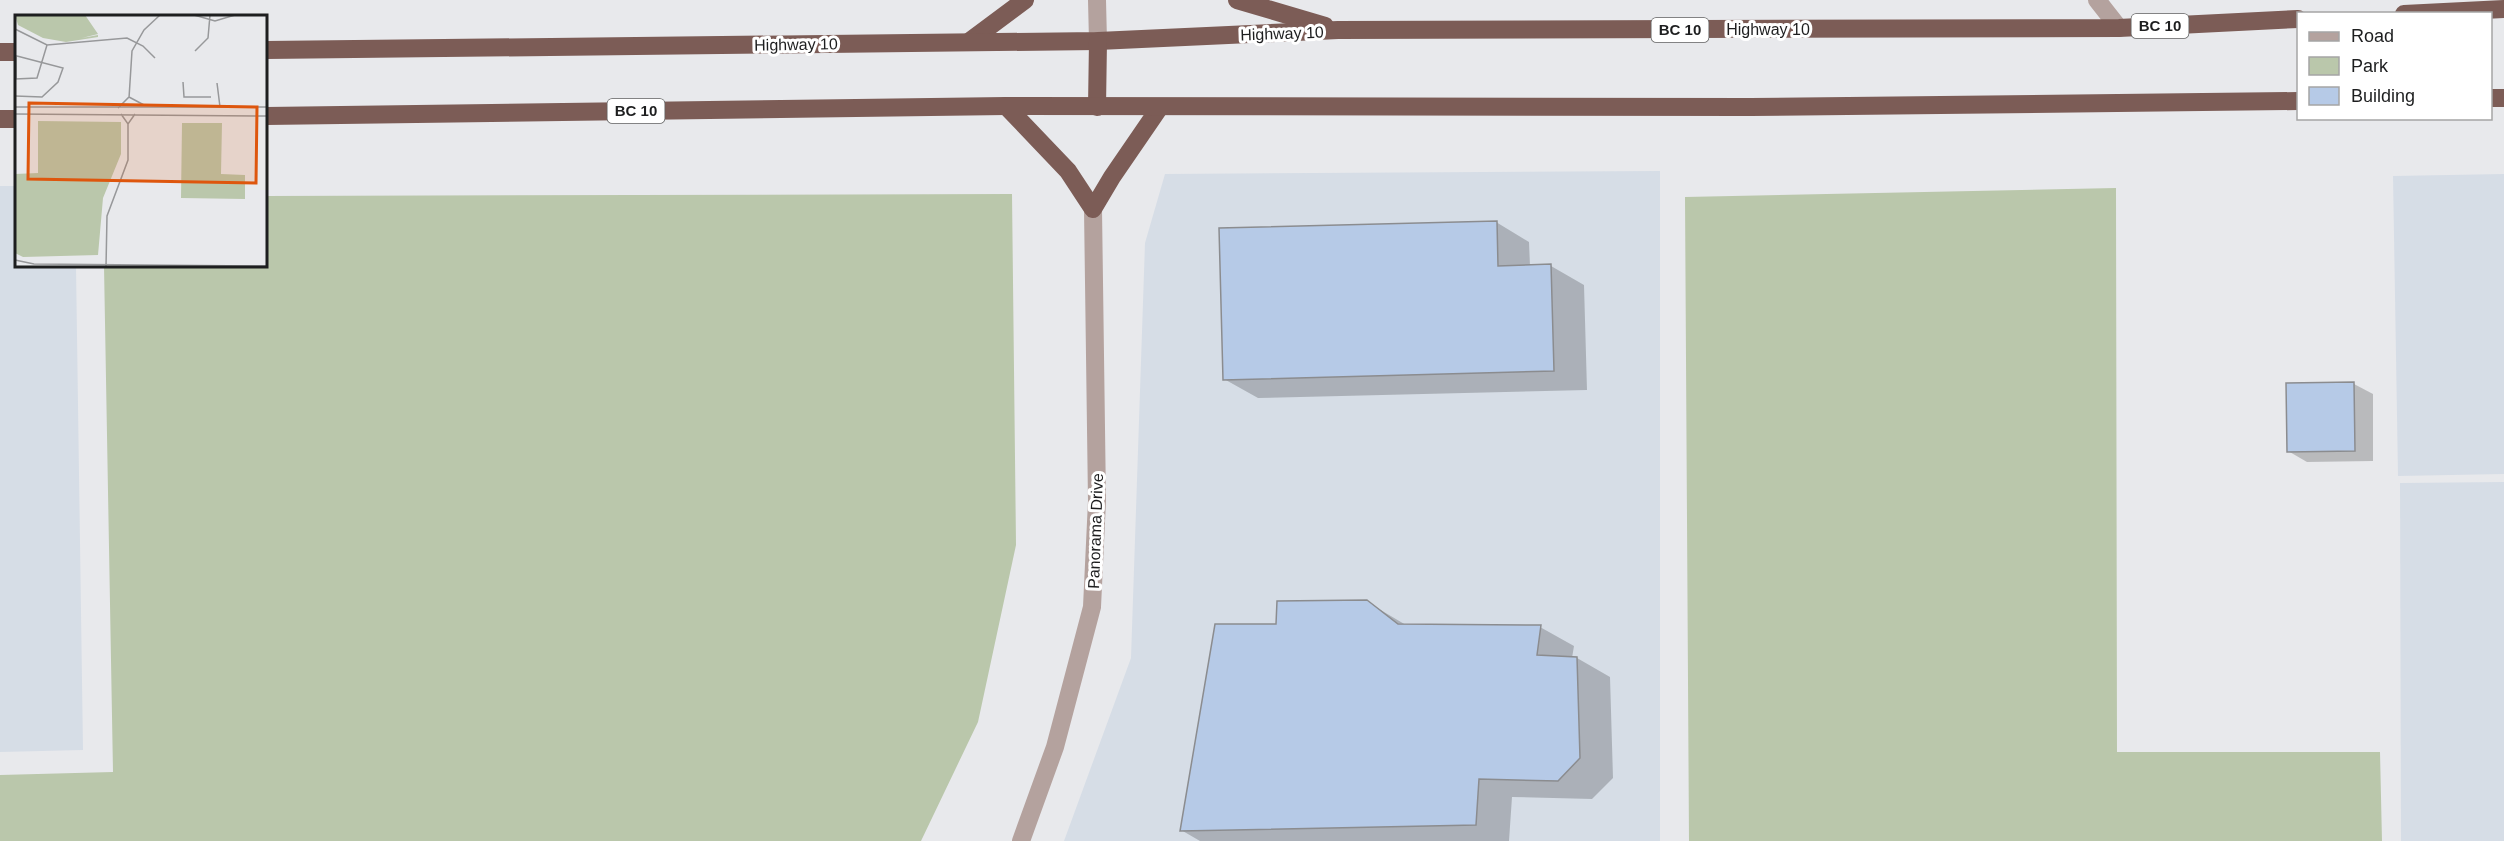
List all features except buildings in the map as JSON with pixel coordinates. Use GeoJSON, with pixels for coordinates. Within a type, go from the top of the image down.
{"type":"FeatureCollection","features":[{"type":"Feature","properties":{"kind":"highway"},"geometry":{"type":"LineString","coordinates":[[970,41],[1025,0]]}},
{"type":"Feature","properties":{"kind":"highway"},"geometry":{"type":"LineString","coordinates":[[1237,0],[1338,30]]}},
{"type":"Feature","properties":{"kind":"highway"},"geometry":{"type":"LineString","coordinates":[[2444,12],[2504,9]]}},
{"type":"Feature","properties":{"kind":"highway","name":"Highway 10"},"geometry":{"type":"LineString","coordinates":[[267,50],[1098,41],[1338,30],[2119,28],[2297,19]]}},
{"type":"Feature","properties":{"kind":"highway"},"geometry":{"type":"LineString","coordinates":[[1097,107],[1098,41]]}},
{"type":"Feature","properties":{"kind":"highway","name":"BC 10"},"geometry":{"type":"LineString","coordinates":[[267,116],[1006,106],[1762,107],[2297,101]]}},
{"type":"Feature","properties":{"kind":"highway"},"geometry":{"type":"LineString","coordinates":[[1006,106],[1068,171],[1093,209],[1160,107]]}},
{"type":"Feature","properties":{"kind":"street"},"geometry":{"type":"LineString","coordinates":[[1096,0],[1098,41]]}},
{"type":"Feature","properties":{"kind":"street"},"geometry":{"type":"LineString","coordinates":[[2097,0],[2119,28]]}},
{"type":"Feature","properties":{"kind":"street","name":"Panorama Drive"},"geometry":{"type":"LineString","coordinates":[[1021,841],[1054,747],[1092,607],[1097,501],[1093,209]]}},
{"type":"Feature","properties":{"kind":"shaded area"},"geometry":{"type":"Polygon","coordinates":[[[1660,171],[1660,841],[1064,841],[1131,658],[1145,243],[1165,174],[1660,171]]]}},
{"type":"Feature","properties":{"kind":"shaded area"},"geometry":{"type":"Polygon","coordinates":[[[2504,174],[2504,474],[2398,476],[2393,176],[2504,174]]]}},
{"type":"Feature","properties":{"kind":"shaded area"},"geometry":{"type":"Polygon","coordinates":[[[0,186],[15,186],[15,267],[76,267],[83,750],[0,752],[0,186]]]}},
{"type":"Feature","properties":{"kind":"shaded area"},"geometry":{"type":"Polygon","coordinates":[[[2504,482],[2504,841],[2401,841],[2400,483],[2504,482]]]}},
{"type":"Feature","properties":{"kind":"green space"},"geometry":{"type":"Polygon","coordinates":[[[2116,188],[2117,752],[2380,752],[2382,841],[1689,841],[1685,197],[2116,188]]]}},
{"type":"Feature","properties":{"kind":"green space"},"geometry":{"type":"Polygon","coordinates":[[[1012,194],[1016,545],[978,722],[921,841],[0,841],[0,775],[113,772],[104,267],[267,267],[267,196],[1012,194]]]}}]}
